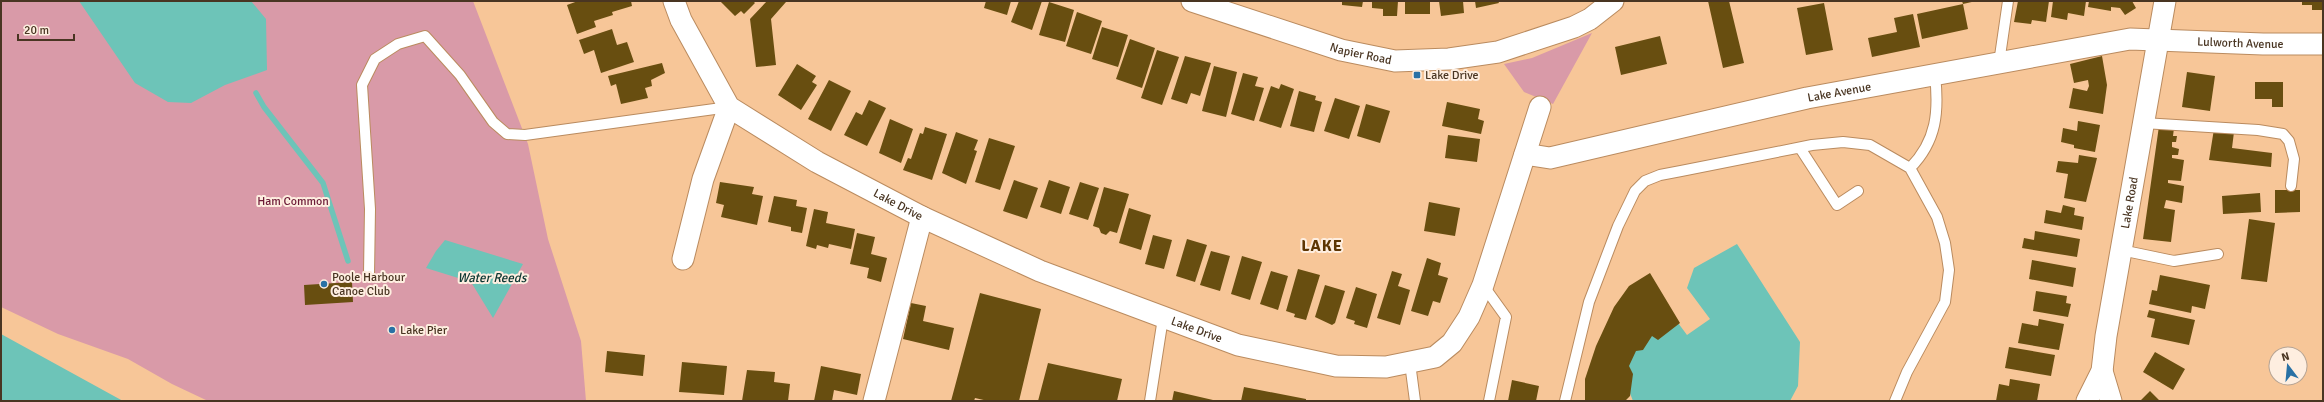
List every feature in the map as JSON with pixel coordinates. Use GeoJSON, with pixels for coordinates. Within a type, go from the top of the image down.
{"type":"FeatureCollection","features":[{"type":"Feature","properties":{"kind":"street","name":"Lake Drive"},"geometry":{"type":"LineString","coordinates":[[674,1],[681,20],[729,107],[817,162],[922,217],[1040,271],[1238,345],[1336,366],[1386,368],[1435,357],[1452,343],[1469,317],[1483,285],[1540,107]]}},
{"type":"Feature","properties":{"kind":"street","name":"Napier Road"},"geometry":{"type":"LineString","coordinates":[[1192,1],[1342,50],[1395,61],[1449,59],[1498,52],[1536,41],[1585,21],[1612,1]]}},
{"type":"Feature","properties":{"kind":"street","name":"Lake Road"},"geometry":{"type":"LineString","coordinates":[[2087,401],[2102,371],[2121,250],[2165,1]]}},
{"type":"Feature","properties":{"kind":"street","name":"Lake Avenue"},"geometry":{"type":"LineString","coordinates":[[1525,154],[1550,158],[1807,98],[2130,39],[2157,40]]}},
{"type":"Feature","properties":{"kind":"street","name":"Lulworth Avenue"},"geometry":{"type":"LineString","coordinates":[[2157,40],[2263,44],[2323,44]]}},
{"type":"Feature","properties":{"kind":"street"},"geometry":{"type":"LineString","coordinates":[[683,258],[703,179],[729,107]]}},
{"type":"Feature","properties":{"kind":"street"},"geometry":{"type":"LineString","coordinates":[[874,401],[922,217]]}},
{"type":"Feature","properties":{"kind":"street"},"geometry":{"type":"LineString","coordinates":[[2102,371],[2111,401]]}},
{"type":"Feature","properties":{"kind":"lane"},"geometry":{"type":"LineString","coordinates":[[1999,63],[2008,1]]}},
{"type":"Feature","properties":{"kind":"lane"},"geometry":{"type":"LineString","coordinates":[[369,274],[370,209],[362,85],[375,59],[398,44],[425,36],[460,75],[493,122],[507,134],[525,135],[729,107]]}},
{"type":"Feature","properties":{"kind":"lane"},"geometry":{"type":"LineString","coordinates":[[1910,168],[1922,156],[1932,136],[1937,92],[1935,75]]}},
{"type":"Feature","properties":{"kind":"lane"},"geometry":{"type":"LineString","coordinates":[[2143,123],[2258,130],[2283,134],[2290,141],[2294,159],[2291,186]]}},
{"type":"Feature","properties":{"kind":"lane"},"geometry":{"type":"LineString","coordinates":[[1564,401],[1589,302],[1618,226],[1635,191],[1645,181],[1660,175],[1800,148],[1843,142],[1870,145],[1910,168],[1937,217],[1945,244],[1949,270],[1946,302],[1907,372],[1895,401]]}},
{"type":"Feature","properties":{"kind":"lane"},"geometry":{"type":"LineString","coordinates":[[1800,148],[1837,205],[1858,191]]}},
{"type":"Feature","properties":{"kind":"lane"},"geometry":{"type":"LineString","coordinates":[[2121,250],[2174,261],[2218,254]]}},
{"type":"Feature","properties":{"kind":"lane"},"geometry":{"type":"LineString","coordinates":[[1483,285],[1506,316],[1489,401]]}},
{"type":"Feature","properties":{"kind":"lane"},"geometry":{"type":"LineString","coordinates":[[1150,401],[1163,318]]}},
{"type":"Feature","properties":{"kind":"lane"},"geometry":{"type":"LineString","coordinates":[[1410,362],[1415,401]]}},
{"type":"Feature","properties":{"kind":"green space","name":"Ham Common"},"geometry":{"type":"Polygon","coordinates":[[[1,1],[473,1],[528,144],[548,239],[581,341],[586,401],[208,401],[172,384],[128,359],[58,334],[1,307],[1,1]]]}},
{"type":"Feature","properties":{"kind":"green space"},"geometry":{"type":"Polygon","coordinates":[[[1592,33],[1553,104],[1524,92],[1504,64],[1532,58],[1592,33]]]}},
{"type":"Feature","properties":{"kind":"water"},"geometry":{"type":"Polygon","coordinates":[[[79,1],[251,1],[266,19],[267,70],[225,85],[191,103],[168,102],[135,83],[79,1]]]}},
{"type":"Feature","properties":{"kind":"water","name":"Water Reeds"},"geometry":{"type":"Polygon","coordinates":[[[445,240],[523,264],[493,318],[471,282],[426,268],[436,251],[445,240]]]}},
{"type":"Feature","properties":{"kind":"water"},"geometry":{"type":"Polygon","coordinates":[[[1737,244],[1800,342],[1798,386],[1790,401],[1633,401],[1624,378],[1630,333],[1664,304],[1687,335],[1710,319],[1687,288],[1694,268],[1737,244]]]}},
{"type":"Feature","properties":{"kind":"water"},"geometry":{"type":"Polygon","coordinates":[[[1,334],[123,401],[1,401],[1,334]]]}},
{"type":"Feature","properties":{"kind":"building"},"geometry":{"type":"Polygon","coordinates":[[[578,1],[631,1],[632,6],[612,12],[613,15],[594,21],[596,27],[577,34],[567,5],[578,1]]]}},
{"type":"Feature","properties":{"kind":"building"},"geometry":{"type":"Polygon","coordinates":[[[720,1],[753,1],[755,3],[744,14],[741,11],[735,16],[720,1]]]}},
{"type":"Feature","properties":{"kind":"building"},"geometry":{"type":"Polygon","coordinates":[[[767,1],[786,2],[771,19],[776,65],[756,67],[750,19],[767,1]]]}},
{"type":"Feature","properties":{"kind":"building"},"geometry":{"type":"Polygon","coordinates":[[[986,1],[1011,1],[1007,15],[984,8],[986,1]]]}},
{"type":"Feature","properties":{"kind":"building"},"geometry":{"type":"Polygon","coordinates":[[[1019,1],[1042,1],[1032,30],[1011,22],[1019,1]]]}},
{"type":"Feature","properties":{"kind":"building"},"geometry":{"type":"Polygon","coordinates":[[[1342,1],[1363,1],[1362,7],[1342,5],[1342,1]]]}},
{"type":"Feature","properties":{"kind":"building"},"geometry":{"type":"Polygon","coordinates":[[[1372,1],[1398,1],[1397,16],[1383,16],[1383,9],[1372,8],[1372,1]]]}},
{"type":"Feature","properties":{"kind":"building"},"geometry":{"type":"Polygon","coordinates":[[[1405,1],[1430,1],[1430,14],[1405,14],[1405,1]]]}},
{"type":"Feature","properties":{"kind":"building"},"geometry":{"type":"Polygon","coordinates":[[[1439,1],[1463,1],[1464,13],[1441,16],[1439,1]]]}},
{"type":"Feature","properties":{"kind":"building"},"geometry":{"type":"Polygon","coordinates":[[[1475,1],[1498,1],[1499,3],[1476,8],[1475,1]]]}},
{"type":"Feature","properties":{"kind":"building"},"geometry":{"type":"Polygon","coordinates":[[[1708,1],[1729,1],[1744,63],[1723,68],[1708,1]]]}},
{"type":"Feature","properties":{"kind":"building"},"geometry":{"type":"Polygon","coordinates":[[[1962,1],[1976,1],[1963,4],[1962,1]]]}},
{"type":"Feature","properties":{"kind":"building"},"geometry":{"type":"Polygon","coordinates":[[[2018,1],[2049,1],[2046,22],[2032,20],[2031,24],[2014,22],[2018,1]]]}},
{"type":"Feature","properties":{"kind":"building"},"geometry":{"type":"Polygon","coordinates":[[[2053,1],[2086,1],[2084,16],[2068,13],[2067,20],[2051,17],[2053,1]]]}},
{"type":"Feature","properties":{"kind":"building"},"geometry":{"type":"Polygon","coordinates":[[[2089,1],[2132,1],[2136,8],[2125,15],[2120,8],[2111,7],[2111,11],[2088,7],[2089,1]]]}},
{"type":"Feature","properties":{"kind":"building"},"geometry":{"type":"Polygon","coordinates":[[[2302,1],[2323,1],[2323,10],[2312,10],[2312,5],[2302,5],[2302,1]]]}},
{"type":"Feature","properties":{"kind":"building"},"geometry":{"type":"Polygon","coordinates":[[[1049,2],[1074,10],[1065,42],[1039,35],[1049,2]]]}},
{"type":"Feature","properties":{"kind":"building"},"geometry":{"type":"Polygon","coordinates":[[[1824,3],[1833,50],[1806,55],[1797,8],[1824,3]]]}},
{"type":"Feature","properties":{"kind":"building"},"geometry":{"type":"Polygon","coordinates":[[[1963,4],[1968,29],[1922,39],[1917,14],[1963,4]]]}},
{"type":"Feature","properties":{"kind":"building"},"geometry":{"type":"Polygon","coordinates":[[[1077,12],[1102,21],[1091,54],[1066,46],[1077,12]]]}},
{"type":"Feature","properties":{"kind":"building"},"geometry":{"type":"Polygon","coordinates":[[[1913,14],[1920,47],[1872,57],[1868,38],[1897,32],[1894,18],[1913,14]]]}},
{"type":"Feature","properties":{"kind":"building"},"geometry":{"type":"Polygon","coordinates":[[[1102,27],[1128,35],[1118,67],[1092,59],[1102,27]]]}},
{"type":"Feature","properties":{"kind":"building"},"geometry":{"type":"Polygon","coordinates":[[[612,29],[617,45],[627,42],[634,62],[601,73],[594,50],[584,54],[579,40],[612,29]]]}},
{"type":"Feature","properties":{"kind":"building"},"geometry":{"type":"Polygon","coordinates":[[[1660,36],[1667,64],[1621,75],[1615,47],[1660,36]]]}},
{"type":"Feature","properties":{"kind":"building"},"geometry":{"type":"Polygon","coordinates":[[[1130,39],[1155,48],[1142,88],[1116,79],[1130,39]]]}},
{"type":"Feature","properties":{"kind":"building"},"geometry":{"type":"Polygon","coordinates":[[[1157,50],[1179,57],[1162,105],[1141,98],[1157,50]]]}},
{"type":"Feature","properties":{"kind":"building"},"geometry":{"type":"Polygon","coordinates":[[[1185,56],[1211,63],[1200,96],[1191,93],[1187,104],[1171,99],[1185,56]]]}},
{"type":"Feature","properties":{"kind":"building"},"geometry":{"type":"Polygon","coordinates":[[[2102,56],[2107,85],[2103,114],[2069,108],[2073,88],[2087,91],[2089,86],[2088,80],[2074,83],[2070,64],[2102,56]]]}},
{"type":"Feature","properties":{"kind":"building"},"geometry":{"type":"Polygon","coordinates":[[[662,63],[665,73],[651,80],[652,86],[645,88],[648,98],[621,104],[616,84],[611,86],[608,76],[662,63]]]}},
{"type":"Feature","properties":{"kind":"building"},"geometry":{"type":"Polygon","coordinates":[[[797,64],[816,76],[812,82],[817,85],[801,110],[778,95],[797,64]]]}},
{"type":"Feature","properties":{"kind":"building"},"geometry":{"type":"Polygon","coordinates":[[[1214,66],[1237,72],[1226,117],[1202,111],[1214,66]]]}},
{"type":"Feature","properties":{"kind":"building"},"geometry":{"type":"Polygon","coordinates":[[[2187,72],[2215,76],[2210,111],[2182,107],[2187,72]]]}},
{"type":"Feature","properties":{"kind":"building"},"geometry":{"type":"Polygon","coordinates":[[[1243,73],[1258,77],[1255,86],[1264,88],[1254,121],[1231,114],[1243,73]]]}},
{"type":"Feature","properties":{"kind":"building"},"geometry":{"type":"Polygon","coordinates":[[[829,80],[851,91],[831,131],[808,119],[829,80]]]}},
{"type":"Feature","properties":{"kind":"building"},"geometry":{"type":"Polygon","coordinates":[[[2255,82],[2283,82],[2283,107],[2272,107],[2272,99],[2255,99],[2255,82]]]}},
{"type":"Feature","properties":{"kind":"building"},"geometry":{"type":"Polygon","coordinates":[[[1281,84],[1294,89],[1281,128],[1259,121],[1271,86],[1279,89],[1281,84]]]}},
{"type":"Feature","properties":{"kind":"building"},"geometry":{"type":"Polygon","coordinates":[[[1299,91],[1316,96],[1315,100],[1322,102],[1314,132],[1290,126],[1299,91]]]}},
{"type":"Feature","properties":{"kind":"building"},"geometry":{"type":"Polygon","coordinates":[[[1335,98],[1360,106],[1349,139],[1324,131],[1335,98]]]}},
{"type":"Feature","properties":{"kind":"building"},"geometry":{"type":"Polygon","coordinates":[[[869,100],[886,108],[867,146],[844,135],[856,112],[862,115],[869,100]]]}},
{"type":"Feature","properties":{"kind":"building"},"geometry":{"type":"Polygon","coordinates":[[[1447,102],[1480,109],[1478,119],[1484,121],[1481,134],[1442,126],[1447,102]]]}},
{"type":"Feature","properties":{"kind":"building"},"geometry":{"type":"Polygon","coordinates":[[[1366,104],[1390,111],[1380,143],[1357,136],[1366,104]]]}},
{"type":"Feature","properties":{"kind":"building"},"geometry":{"type":"Polygon","coordinates":[[[890,119],[913,129],[901,163],[879,153],[890,119]]]}},
{"type":"Feature","properties":{"kind":"building"},"geometry":{"type":"Polygon","coordinates":[[[2078,121],[2100,125],[2095,152],[2074,148],[2074,145],[2061,142],[2063,128],[2077,131],[2078,121]]]}},
{"type":"Feature","properties":{"kind":"building"},"geometry":{"type":"Polygon","coordinates":[[[2159,126],[2174,128],[2173,136],[2177,136],[2176,142],[2172,142],[2172,147],[2179,149],[2178,155],[2172,155],[2172,158],[2184,160],[2181,181],[2168,180],[2168,183],[2184,186],[2182,203],[2166,200],[2164,208],[2175,210],[2171,242],[2143,239],[2159,126]]]}},
{"type":"Feature","properties":{"kind":"building"},"geometry":{"type":"Polygon","coordinates":[[[925,127],[947,134],[932,180],[903,170],[908,158],[911,159],[920,133],[923,134],[925,127]]]}},
{"type":"Feature","properties":{"kind":"building"},"geometry":{"type":"Polygon","coordinates":[[[2214,129],[2234,132],[2232,148],[2272,153],[2271,167],[2209,160],[2214,129]]]}},
{"type":"Feature","properties":{"kind":"building"},"geometry":{"type":"Polygon","coordinates":[[[956,132],[978,140],[974,150],[977,151],[966,184],[942,173],[956,132]]]}},
{"type":"Feature","properties":{"kind":"building"},"geometry":{"type":"Polygon","coordinates":[[[1448,135],[1480,139],[1477,162],[1445,158],[1448,135]]]}},
{"type":"Feature","properties":{"kind":"building"},"geometry":{"type":"Polygon","coordinates":[[[989,138],[1015,146],[1000,190],[975,182],[989,138]]]}},
{"type":"Feature","properties":{"kind":"building"},"geometry":{"type":"Polygon","coordinates":[[[2079,155],[2097,158],[2086,202],[2064,198],[2068,174],[2056,172],[2058,161],[2078,163],[2079,155]]]}},
{"type":"Feature","properties":{"kind":"building"},"geometry":{"type":"Polygon","coordinates":[[[1014,180],[1038,188],[1027,219],[1003,211],[1014,180]]]}},
{"type":"Feature","properties":{"kind":"building"},"geometry":{"type":"Polygon","coordinates":[[[1049,180],[1070,187],[1061,214],[1040,207],[1049,180]]]}},
{"type":"Feature","properties":{"kind":"building"},"geometry":{"type":"Polygon","coordinates":[[[720,182],[754,187],[752,194],[763,196],[757,225],[721,217],[724,205],[716,203],[720,182]]]}},
{"type":"Feature","properties":{"kind":"building"},"geometry":{"type":"Polygon","coordinates":[[[1080,182],[1099,188],[1088,220],[1069,214],[1080,182]]]}},
{"type":"Feature","properties":{"kind":"building"},"geometry":{"type":"Polygon","coordinates":[[[1104,187],[1129,194],[1117,233],[1110,231],[1106,235],[1101,233],[1099,228],[1093,226],[1104,187]]]}},
{"type":"Feature","properties":{"kind":"building"},"geometry":{"type":"Polygon","coordinates":[[[2275,190],[2300,190],[2300,212],[2275,213],[2275,190]]]}},
{"type":"Feature","properties":{"kind":"building"},"geometry":{"type":"Polygon","coordinates":[[[2260,193],[2261,212],[2223,214],[2222,196],[2260,193]]]}},
{"type":"Feature","properties":{"kind":"building"},"geometry":{"type":"Polygon","coordinates":[[[774,196],[797,200],[796,206],[807,208],[802,233],[791,231],[791,227],[768,222],[774,196]]]}},
{"type":"Feature","properties":{"kind":"building"},"geometry":{"type":"Polygon","coordinates":[[[1429,202],[1460,208],[1455,236],[1424,231],[1429,202]]]}},
{"type":"Feature","properties":{"kind":"building"},"geometry":{"type":"Polygon","coordinates":[[[2063,205],[2075,208],[2074,215],[2084,217],[2082,230],[2044,223],[2046,210],[2061,213],[2063,205]]]}},
{"type":"Feature","properties":{"kind":"building"},"geometry":{"type":"Polygon","coordinates":[[[1129,208],[1151,215],[1141,250],[1119,243],[1129,208]]]}},
{"type":"Feature","properties":{"kind":"building"},"geometry":{"type":"Polygon","coordinates":[[[814,209],[828,212],[826,223],[855,229],[851,249],[829,244],[828,248],[817,245],[816,249],[806,246],[814,209]]]}},
{"type":"Feature","properties":{"kind":"building"},"geometry":{"type":"Polygon","coordinates":[[[2249,219],[2275,223],[2267,282],[2241,279],[2249,219]]]}},
{"type":"Feature","properties":{"kind":"building"},"geometry":{"type":"Polygon","coordinates":[[[2035,231],[2080,239],[2077,257],[2022,248],[2024,238],[2034,240],[2035,231]]]}},
{"type":"Feature","properties":{"kind":"building"},"geometry":{"type":"Polygon","coordinates":[[[857,233],[875,237],[871,254],[887,258],[881,282],[867,278],[869,268],[850,264],[857,233]]]}},
{"type":"Feature","properties":{"kind":"building"},"geometry":{"type":"Polygon","coordinates":[[[1153,235],[1172,240],[1164,269],[1145,264],[1153,235]]]}},
{"type":"Feature","properties":{"kind":"building"},"geometry":{"type":"Polygon","coordinates":[[[1187,239],[1207,245],[1195,282],[1176,276],[1187,239]]]}},
{"type":"Feature","properties":{"kind":"building"},"geometry":{"type":"Polygon","coordinates":[[[1211,251],[1230,256],[1220,291],[1200,285],[1211,251]]]}},
{"type":"Feature","properties":{"kind":"building"},"geometry":{"type":"Polygon","coordinates":[[[1242,256],[1262,262],[1250,300],[1231,294],[1242,256]]]}},
{"type":"Feature","properties":{"kind":"building"},"geometry":{"type":"Polygon","coordinates":[[[1427,258],[1441,263],[1438,275],[1448,278],[1440,303],[1433,301],[1428,316],[1411,311],[1427,258]]]}},
{"type":"Feature","properties":{"kind":"building"},"geometry":{"type":"Polygon","coordinates":[[[2032,260],[2076,268],[2073,287],[2029,279],[2032,260]]]}},
{"type":"Feature","properties":{"kind":"building"},"geometry":{"type":"Polygon","coordinates":[[[1298,269],[1320,275],[1306,320],[1294,317],[1295,314],[1286,311],[1298,269]]]}},
{"type":"Feature","properties":{"kind":"building"},"geometry":{"type":"Polygon","coordinates":[[[1271,271],[1288,276],[1278,310],[1260,304],[1271,271]]]}},
{"type":"Feature","properties":{"kind":"building"},"geometry":{"type":"Polygon","coordinates":[[[1392,271],[1402,274],[1398,286],[1410,290],[1400,325],[1377,318],[1392,271]]]}},
{"type":"Feature","properties":{"kind":"building"},"geometry":{"type":"Polygon","coordinates":[[[1650,273],[1680,323],[1658,340],[1652,336],[1643,350],[1636,351],[1629,366],[1633,374],[1630,396],[1625,401],[1585,401],[1585,379],[1596,346],[1614,307],[1629,286],[1650,273]]]}},
{"type":"Feature","properties":{"kind":"building"},"geometry":{"type":"Polygon","coordinates":[[[2160,275],[2210,285],[2205,309],[2192,306],[2191,313],[2149,304],[2152,290],[2157,291],[2160,275]]]}},
{"type":"Feature","properties":{"kind":"building"},"geometry":{"type":"Polygon","coordinates":[[[352,282],[353,302],[305,305],[304,285],[352,282]]]}},
{"type":"Feature","properties":{"kind":"building"},"geometry":{"type":"Polygon","coordinates":[[[1325,285],[1345,291],[1335,323],[1332,325],[1315,317],[1325,285]]]}},
{"type":"Feature","properties":{"kind":"building"},"geometry":{"type":"Polygon","coordinates":[[[1356,287],[1377,294],[1367,328],[1354,324],[1355,321],[1346,318],[1356,287]]]}},
{"type":"Feature","properties":{"kind":"building"},"geometry":{"type":"Polygon","coordinates":[[[2036,291],[2067,296],[2066,303],[2071,304],[2068,317],[2033,311],[2036,291]]]}},
{"type":"Feature","properties":{"kind":"building"},"geometry":{"type":"Polygon","coordinates":[[[980,293],[1041,309],[1019,401],[988,401],[975,398],[974,401],[951,401],[980,293]]]}},
{"type":"Feature","properties":{"kind":"building"},"geometry":{"type":"Polygon","coordinates":[[[911,303],[926,306],[923,321],[954,328],[949,350],[903,339],[911,303]]]}},
{"type":"Feature","properties":{"kind":"building"},"geometry":{"type":"Polygon","coordinates":[[[2149,310],[2195,320],[2189,345],[2151,337],[2155,319],[2147,317],[2149,310]]]}},
{"type":"Feature","properties":{"kind":"building"},"geometry":{"type":"Polygon","coordinates":[[[2039,319],[2064,324],[2059,350],[2018,343],[2022,323],[2038,326],[2039,319]]]}},
{"type":"Feature","properties":{"kind":"building"},"geometry":{"type":"Polygon","coordinates":[[[2009,347],[2055,355],[2051,376],[2005,368],[2009,347]]]}},
{"type":"Feature","properties":{"kind":"building"},"geometry":{"type":"Polygon","coordinates":[[[607,351],[645,355],[643,376],[605,372],[607,351]]]}},
{"type":"Feature","properties":{"kind":"building"},"geometry":{"type":"Polygon","coordinates":[[[2155,352],[2185,369],[2173,390],[2143,372],[2155,352]]]}},
{"type":"Feature","properties":{"kind":"building"},"geometry":{"type":"Polygon","coordinates":[[[682,362],[727,366],[724,395],[679,392],[682,362]]]}},
{"type":"Feature","properties":{"kind":"building"},"geometry":{"type":"Polygon","coordinates":[[[1048,363],[1122,379],[1117,401],[1038,401],[1048,363]]]}},
{"type":"Feature","properties":{"kind":"building"},"geometry":{"type":"Polygon","coordinates":[[[821,366],[861,374],[857,395],[834,390],[832,401],[814,401],[821,366]]]}},
{"type":"Feature","properties":{"kind":"building"},"geometry":{"type":"Polygon","coordinates":[[[747,370],[775,372],[774,382],[790,384],[788,401],[742,401],[747,370]]]}},
{"type":"Feature","properties":{"kind":"building"},"geometry":{"type":"Polygon","coordinates":[[[2010,379],[2040,384],[2037,401],[1996,401],[1999,384],[2009,386],[2010,379]]]}},
{"type":"Feature","properties":{"kind":"building"},"geometry":{"type":"Polygon","coordinates":[[[1512,380],[1539,386],[1536,401],[1508,401],[1512,380]]]}},
{"type":"Feature","properties":{"kind":"building"},"geometry":{"type":"Polygon","coordinates":[[[1244,387],[1306,399],[1306,401],[1241,401],[1244,387]]]}},
{"type":"Feature","properties":{"kind":"building"},"geometry":{"type":"Polygon","coordinates":[[[1174,391],[1213,400],[1213,401],[1172,401],[1174,391]]]}},
{"type":"Feature","properties":{"kind":"building"},"geometry":{"type":"Polygon","coordinates":[[[2150,391],[2160,401],[2140,401],[2150,391]]]}},
{"type":"Feature","properties":{"kind":"waterway"},"geometry":{"type":"LineString","coordinates":[[256,93],[264,107],[323,183],[348,261]]}},
{"type":"Feature","properties":{"kind":"place","name":"Lake Drive"},"geometry":{"type":"Point","coordinates":[1417,75]}},
{"type":"Feature","properties":{"kind":"place","name":"Poole Harbour Canoe Club"},"geometry":{"type":"Point","coordinates":[324,284]}},
{"type":"Feature","properties":{"kind":"place","name":"Lake Pier"},"geometry":{"type":"Point","coordinates":[392,330]}},
{"type":"Feature","properties":{"kind":"district","name":"LAKE"},"geometry":{"type":"Point","coordinates":[1322,245]}}]}
